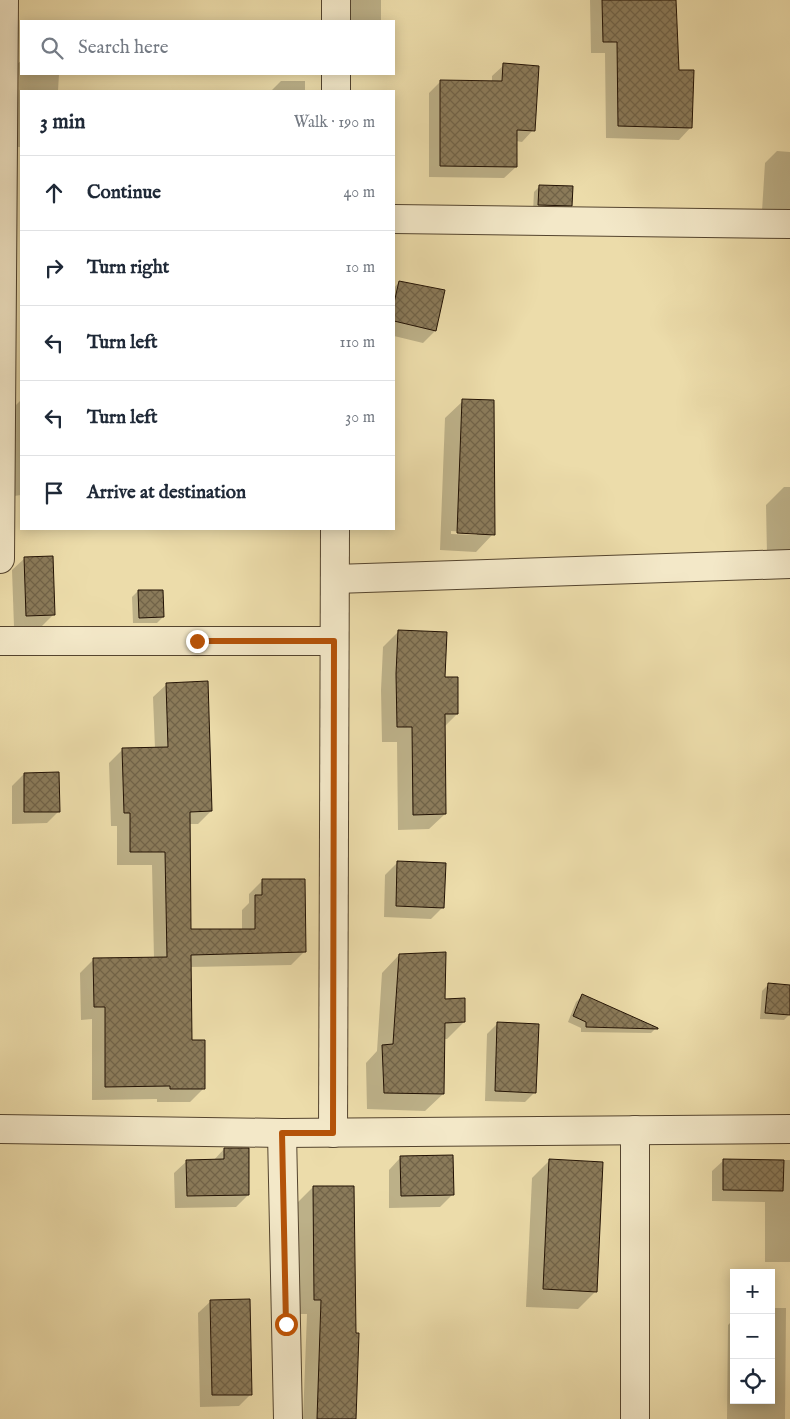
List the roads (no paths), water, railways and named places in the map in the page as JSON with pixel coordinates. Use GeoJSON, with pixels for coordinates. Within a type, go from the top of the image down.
{"type":"FeatureCollection","features":[{"type":"Feature","properties":{"kind":"street"},"geometry":{"type":"LineString","coordinates":[[0,559],[8,166],[4,0]]}},
{"type":"Feature","properties":{"kind":"street"},"geometry":{"type":"LineString","coordinates":[[336,0],[336,20]]}},
{"type":"Feature","properties":{"kind":"street"},"geometry":{"type":"LineString","coordinates":[[336,75],[336,90]]}},
{"type":"Feature","properties":{"kind":"street"},"geometry":{"type":"LineString","coordinates":[[395,218],[790,224]]}},
{"type":"Feature","properties":{"kind":"street"},"geometry":{"type":"LineString","coordinates":[[333,1133],[335,530]]}},
{"type":"Feature","properties":{"kind":"street"},"geometry":{"type":"LineString","coordinates":[[335,579],[790,564]]}},
{"type":"Feature","properties":{"kind":"street"},"geometry":{"type":"LineString","coordinates":[[0,641],[334,641]]}},
{"type":"Feature","properties":{"kind":"street"},"geometry":{"type":"LineString","coordinates":[[0,1129],[282,1133],[790,1129]]}},
{"type":"Feature","properties":{"kind":"street"},"geometry":{"type":"LineString","coordinates":[[635,1130],[635,1419]]}},
{"type":"Feature","properties":{"kind":"street"},"geometry":{"type":"LineString","coordinates":[[282,1133],[288,1419]]}}]}
